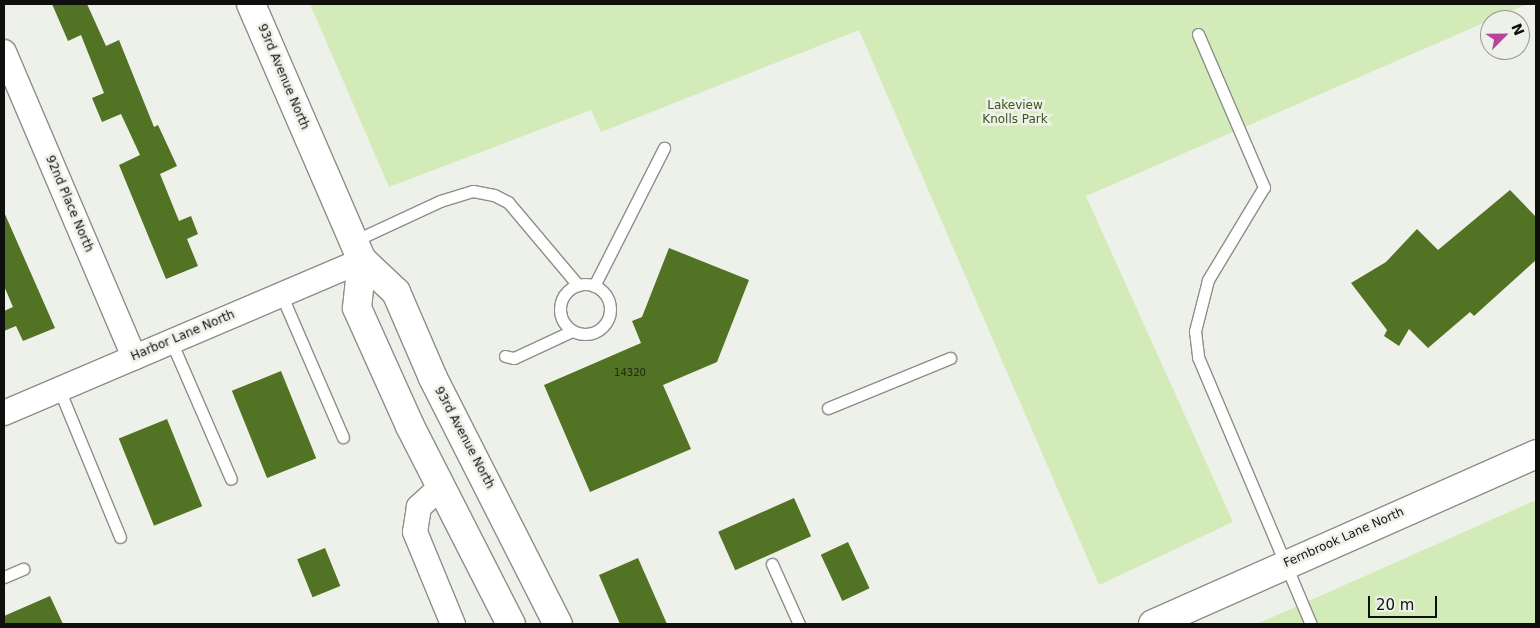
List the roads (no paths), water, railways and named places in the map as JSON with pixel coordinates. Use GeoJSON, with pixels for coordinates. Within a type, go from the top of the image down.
{"type":"FeatureCollection","features":[{"type":"Feature","properties":{"kind":"main road","name":"93rd Avenue North"},"geometry":{"type":"LineString","coordinates":[[251,4],[358,250],[396,292],[433,378],[558,624]]}},
{"type":"Feature","properties":{"kind":"main road","name":"93rd Avenue North"},"geometry":{"type":"LineString","coordinates":[[358,250],[357,308],[441,487],[511,624]]}},
{"type":"Feature","properties":{"kind":"main road","name":"Fernbrook Lane North"},"geometry":{"type":"LineString","coordinates":[[1152,624],[1536,454]]}},
{"type":"Feature","properties":{"kind":"street","name":"92nd Place North"},"geometry":{"type":"LineString","coordinates":[[4,52],[134,357]]}},
{"type":"Feature","properties":{"kind":"street","name":"Harbor Lane North"},"geometry":{"type":"LineString","coordinates":[[4,413],[281,294],[358,250]]}},
{"type":"Feature","properties":{"kind":"street"},"geometry":{"type":"LineString","coordinates":[[441,487],[419,507],[415,532],[453,624]]}},
{"type":"Feature","properties":{"kind":"lane"},"geometry":{"type":"LineString","coordinates":[[1198,34],[1264,187],[1208,280],[1195,331],[1198,358],[1311,624]]}},
{"type":"Feature","properties":{"kind":"lane"},"geometry":{"type":"LineString","coordinates":[[594,286],[664,148]]}},
{"type":"Feature","properties":{"kind":"lane"},"geometry":{"type":"LineString","coordinates":[[358,250],[440,201],[473,191],[494,195],[508,202],[578,285]]}},
{"type":"Feature","properties":{"kind":"lane"},"geometry":{"type":"LineString","coordinates":[[505,356],[514,358],[572,331],[596,331],[607,320],[606,296],[594,286],[578,285],[564,294],[560,310],[572,331]]}},
{"type":"Feature","properties":{"kind":"lane"},"geometry":{"type":"LineString","coordinates":[[281,294],[344,437]]}},
{"type":"Feature","properties":{"kind":"lane"},"geometry":{"type":"LineString","coordinates":[[171,341],[231,479]]}},
{"type":"Feature","properties":{"kind":"lane"},"geometry":{"type":"LineString","coordinates":[[828,408],[950,358]]}},
{"type":"Feature","properties":{"kind":"lane"},"geometry":{"type":"LineString","coordinates":[[59,389],[120,537]]}},
{"type":"Feature","properties":{"kind":"lane"},"geometry":{"type":"LineString","coordinates":[[772,564],[799,624]]}},
{"type":"Feature","properties":{"kind":"lane"},"geometry":{"type":"LineString","coordinates":[[4,577],[23,569]]}},
{"type":"Feature","properties":{"kind":"park label","name":"Lakeview Knolls Park"},"geometry":{"type":"Point","coordinates":[1015,113]}}]}
